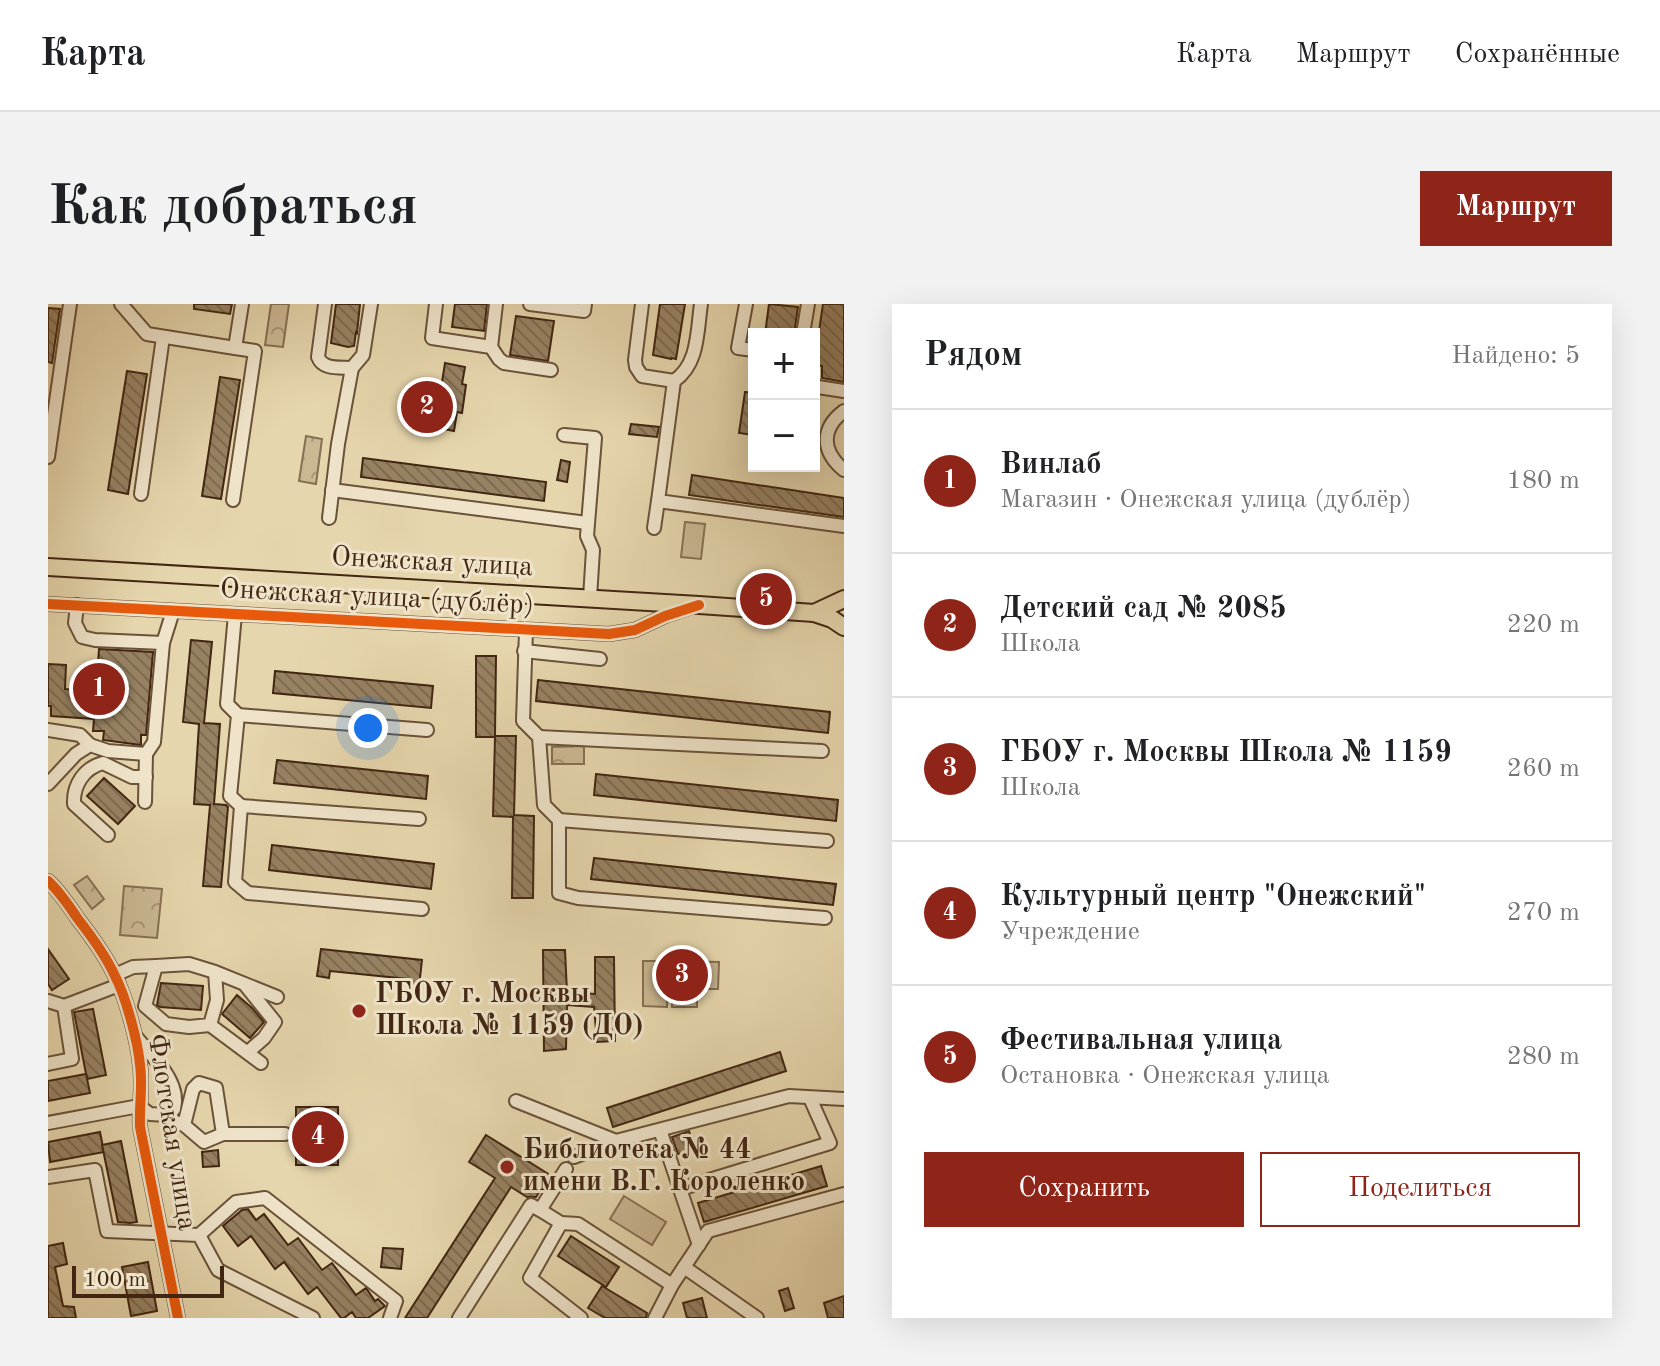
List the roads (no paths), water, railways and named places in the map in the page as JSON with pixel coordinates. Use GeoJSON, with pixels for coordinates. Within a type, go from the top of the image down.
{"type":"FeatureCollection","features":[{"type":"Feature","properties":{"kind":"main road","name":"Онежская улица"},"geometry":{"type":"LineString","coordinates":[[48,567],[814,613],[844,627]]}},
{"type":"Feature","properties":{"kind":"main road","name":"Онежская улица"},"geometry":{"type":"LineString","coordinates":[[814,613],[844,599]]}},
{"type":"Feature","properties":{"kind":"street"},"geometry":{"type":"LineString","coordinates":[[48,457],[70,304]]}},
{"type":"Feature","properties":{"kind":"street"},"geometry":{"type":"LineString","coordinates":[[121,304],[147,334],[255,351],[233,500]]}},
{"type":"Feature","properties":{"kind":"street"},"geometry":{"type":"LineString","coordinates":[[235,348],[242,304]]}},
{"type":"Feature","properties":{"kind":"street"},"geometry":{"type":"LineString","coordinates":[[325,304],[318,357],[320,363],[352,368]]}},
{"type":"Feature","properties":{"kind":"street"},"geometry":{"type":"LineString","coordinates":[[329,518],[352,368],[363,355],[371,304]]}},
{"type":"Feature","properties":{"kind":"street"},"geometry":{"type":"LineString","coordinates":[[430,353],[436,304]]}},
{"type":"Feature","properties":{"kind":"street"},"geometry":{"type":"LineString","coordinates":[[496,304],[491,347],[499,359],[504,363],[551,370]]}},
{"type":"Feature","properties":{"kind":"street"},"geometry":{"type":"LineString","coordinates":[[530,304],[584,311],[585,304]]}},
{"type":"Feature","properties":{"kind":"street"},"geometry":{"type":"LineString","coordinates":[[642,304],[636,367],[642,376],[674,381]]}},
{"type":"Feature","properties":{"kind":"street"},"geometry":{"type":"LineString","coordinates":[[654,528],[674,381],[687,369],[694,356],[701,304]]}},
{"type":"Feature","properties":{"kind":"street"},"geometry":{"type":"LineString","coordinates":[[746,304],[738,348],[748,349]]}},
{"type":"Feature","properties":{"kind":"street"},"geometry":{"type":"LineString","coordinates":[[804,328],[808,304]]}},
{"type":"Feature","properties":{"kind":"street"},"geometry":{"type":"LineString","coordinates":[[141,494],[163,337]]}},
{"type":"Feature","properties":{"kind":"street"},"geometry":{"type":"LineString","coordinates":[[432,338],[491,347]]}},
{"type":"Feature","properties":{"kind":"street"},"geometry":{"type":"LineString","coordinates":[[820,387],[844,391]]}},
{"type":"Feature","properties":{"kind":"street"},"geometry":{"type":"LineString","coordinates":[[844,411],[820,441],[833,461],[844,470]]}},
{"type":"Feature","properties":{"kind":"street"},"geometry":{"type":"LineString","coordinates":[[564,435],[595,438],[587,523],[587,536],[593,550],[590,598]]}},
{"type":"Feature","properties":{"kind":"street"},"geometry":{"type":"LineString","coordinates":[[332,490],[587,523]]}},
{"type":"Feature","properties":{"kind":"street"},"geometry":{"type":"LineString","coordinates":[[658,501],[844,526]]}},
{"type":"Feature","properties":{"kind":"street","name":"Онежская улица (дублёр)"},"geometry":{"type":"LineString","coordinates":[[48,604],[609,634],[635,630],[699,605]]}},
{"type":"Feature","properties":{"kind":"street"},"geometry":{"type":"LineString","coordinates":[[77,605],[75,623],[82,637],[163,643]]}},
{"type":"Feature","properties":{"kind":"street"},"geometry":{"type":"LineString","coordinates":[[145,802],[146,754],[154,742],[163,643],[173,611]]}},
{"type":"Feature","properties":{"kind":"street"},"geometry":{"type":"LineString","coordinates":[[235,614],[227,704],[238,715],[427,730]]}},
{"type":"Feature","properties":{"kind":"street"},"geometry":{"type":"LineString","coordinates":[[526,630],[523,721],[539,737],[544,805],[559,820],[827,841]]}},
{"type":"Feature","properties":{"kind":"street"},"geometry":{"type":"LineString","coordinates":[[524,651],[600,659]]}},
{"type":"Feature","properties":{"kind":"street"},"geometry":{"type":"LineString","coordinates":[[238,715],[230,796],[241,806],[419,819]]}},
{"type":"Feature","properties":{"kind":"street"},"geometry":{"type":"LineString","coordinates":[[48,730],[80,735],[90,745],[108,751],[146,754]]}},
{"type":"Feature","properties":{"kind":"street"},"geometry":{"type":"LineString","coordinates":[[539,737],[822,751]]}},
{"type":"Feature","properties":{"kind":"street"},"geometry":{"type":"LineString","coordinates":[[48,784],[76,754],[90,745]]}},
{"type":"Feature","properties":{"kind":"street"},"geometry":{"type":"LineString","coordinates":[[108,835],[74,804],[73,792],[78,782],[94,765],[103,763],[132,777],[146,777]]}},
{"type":"Feature","properties":{"kind":"street"},"geometry":{"type":"LineString","coordinates":[[241,806],[235,882],[248,893],[422,909]]}},
{"type":"Feature","properties":{"kind":"street"},"geometry":{"type":"LineString","coordinates":[[559,820],[559,893],[578,898],[825,918]]}},
{"type":"Feature","properties":{"kind":"street","name":"Флотская улица"},"geometry":{"type":"LineString","coordinates":[[48,881],[86,929],[117,980],[133,1032],[141,1068],[140,1127],[178,1318]]}},
{"type":"Feature","properties":{"kind":"street"},"geometry":{"type":"LineString","coordinates":[[48,1001],[64,1006],[117,980],[133,967],[189,964],[277,997]]}},
{"type":"Feature","properties":{"kind":"street"},"geometry":{"type":"LineString","coordinates":[[156,966],[145,1006],[166,1024],[189,1027],[210,1025],[261,1063]]}},
{"type":"Feature","properties":{"kind":"street"},"geometry":{"type":"LineString","coordinates":[[210,1025],[217,1000],[215,972]]}},
{"type":"Feature","properties":{"kind":"street"},"geometry":{"type":"LineString","coordinates":[[244,983],[275,1022],[264,1038],[248,1052]]}},
{"type":"Feature","properties":{"kind":"street"},"geometry":{"type":"LineString","coordinates":[[48,1064],[72,1059],[64,1006]]}},
{"type":"Feature","properties":{"kind":"street","name":"Флотская улица"},"geometry":{"type":"LineString","coordinates":[[133,1032],[175,1090],[176,1105],[168,1115],[150,1114],[139,1106]]}},
{"type":"Feature","properties":{"kind":"street"},"geometry":{"type":"LineString","coordinates":[[184,1125],[193,1089],[199,1083],[216,1088],[223,1134]]}},
{"type":"Feature","properties":{"kind":"street"},"geometry":{"type":"LineString","coordinates":[[574,1157],[616,1141],[789,1096],[844,1099]]}},
{"type":"Feature","properties":{"kind":"street"},"geometry":{"type":"LineString","coordinates":[[680,1189],[830,1143],[810,1098]]}},
{"type":"Feature","properties":{"kind":"street"},"geometry":{"type":"LineString","coordinates":[[516,1101],[616,1141]]}},
{"type":"Feature","properties":{"kind":"street"},"geometry":{"type":"LineString","coordinates":[[48,1123],[139,1106]]}},
{"type":"Feature","properties":{"kind":"street"},"geometry":{"type":"LineString","coordinates":[[168,1115],[204,1142],[223,1134],[285,1134]]}},
{"type":"Feature","properties":{"kind":"street"},"geometry":{"type":"LineString","coordinates":[[660,1130],[699,1245]]}},
{"type":"Feature","properties":{"kind":"street"},"geometry":{"type":"LineString","coordinates":[[540,1210],[566,1169]]}},
{"type":"Feature","properties":{"kind":"street"},"geometry":{"type":"LineString","coordinates":[[48,1177],[95,1170],[107,1231],[199,1235],[236,1202],[265,1198],[396,1301],[390,1318]]}},
{"type":"Feature","properties":{"kind":"street"},"geometry":{"type":"LineString","coordinates":[[655,1318],[672,1285],[708,1231],[844,1194]]}},
{"type":"Feature","properties":{"kind":"street"},"geometry":{"type":"LineString","coordinates":[[459,1318],[531,1205],[561,1223],[578,1224],[672,1285]]}},
{"type":"Feature","properties":{"kind":"street"},"geometry":{"type":"LineString","coordinates":[[561,1223],[530,1278],[581,1318]]}},
{"type":"Feature","properties":{"kind":"street"},"geometry":{"type":"LineString","coordinates":[[199,1235],[218,1270],[313,1318]]}},
{"type":"Feature","properties":{"kind":"street"},"geometry":{"type":"LineString","coordinates":[[684,1267],[757,1318]]}},
{"type":"Feature","properties":{"kind":"street"},"geometry":{"type":"LineString","coordinates":[[663,1303],[669,1318]]}},
{"type":"Feature","properties":{"kind":"place","name":"Детский сад № 2085"},"geometry":{"type":"Point","coordinates":[427,407]}},
{"type":"Feature","properties":{"kind":"place","name":"Фестивальная улица"},"geometry":{"type":"Point","coordinates":[766,599]}},
{"type":"Feature","properties":{"kind":"place","name":"Винлаб"},"geometry":{"type":"Point","coordinates":[99,689]}},
{"type":"Feature","properties":{"kind":"place","name":"ГБОУ г. Москвы Школа № 1159"},"geometry":{"type":"Point","coordinates":[682,975]}},
{"type":"Feature","properties":{"kind":"place","name":"ГБОУ г. Москвы Школа № 1159 (ДО)"},"geometry":{"type":"Point","coordinates":[359,1011]}},
{"type":"Feature","properties":{"kind":"place","name":"Культурный центр \"Онежский\""},"geometry":{"type":"Point","coordinates":[318,1137]}},
{"type":"Feature","properties":{"kind":"place","name":"Библиотека № 44 имени В.Г. Короленко"},"geometry":{"type":"Point","coordinates":[507,1167]}}]}
